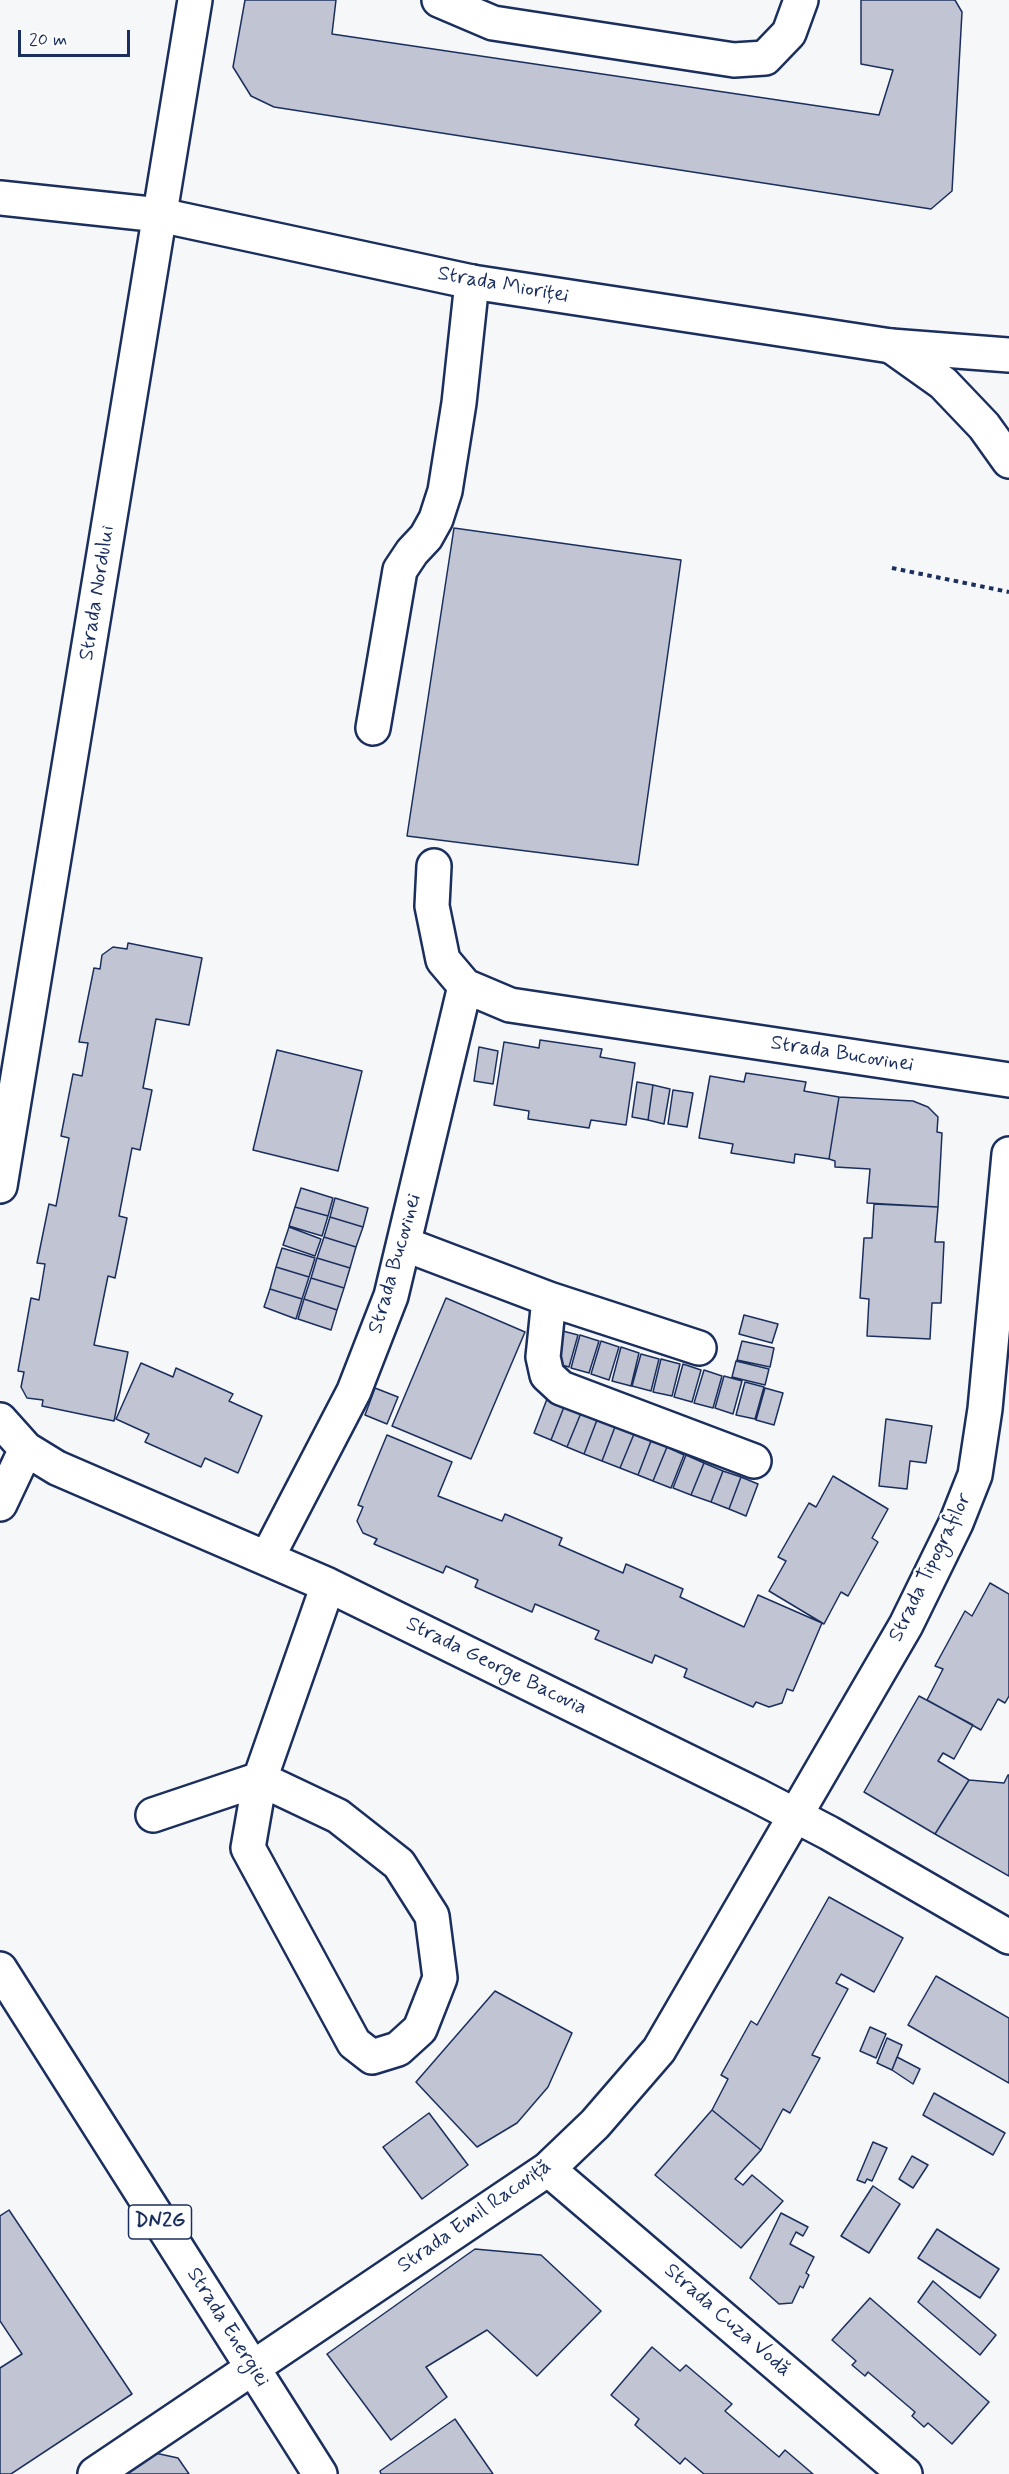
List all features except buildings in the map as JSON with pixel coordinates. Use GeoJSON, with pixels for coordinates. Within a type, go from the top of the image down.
{"type":"FeatureCollection","features":[{"type":"Feature","properties":{"kind":"street","name":"Strada Nordului"},"geometry":{"type":"LineString","coordinates":[[0,1186],[195,0]]}},
{"type":"Feature","properties":{"kind":"street"},"geometry":{"type":"LineString","coordinates":[[439,0],[493,23],[734,60],[765,58],[789,33],[801,0]]}},
{"type":"Feature","properties":{"kind":"street","name":"Strada Mioriței"},"geometry":{"type":"LineString","coordinates":[[0,198],[160,215],[472,282],[891,346],[1009,356]]}},
{"type":"Feature","properties":{"kind":"street"},"geometry":{"type":"LineString","coordinates":[[373,728],[400,570],[426,537],[436,519],[445,490],[459,403],[472,282]]}},
{"type":"Feature","properties":{"kind":"street"},"geometry":{"type":"LineString","coordinates":[[891,346],[943,384],[984,426],[1009,461]]}},
{"type":"Feature","properties":{"kind":"street","name":"Strada Bucovinei"},"geometry":{"type":"LineString","coordinates":[[434,866],[432,906],[443,960],[465,986],[510,1005],[1009,1080]]}},
{"type":"Feature","properties":{"kind":"street","name":"Strada Bucovinei"},"geometry":{"type":"LineString","coordinates":[[267,1558],[354,1391],[391,1296],[465,986]]}},
{"type":"Feature","properties":{"kind":"street","name":"Strada Tipografilor"},"geometry":{"type":"LineString","coordinates":[[794,1814],[906,1625],[956,1524],[975,1475],[985,1408],[1009,1154]]}},
{"type":"Feature","properties":{"kind":"street"},"geometry":{"type":"LineString","coordinates":[[404,1244],[549,1299],[699,1348]]}},
{"type":"Feature","properties":{"kind":"street"},"geometry":{"type":"LineString","coordinates":[[549,1299],[543,1357],[547,1375],[561,1388],[754,1461]]}},
{"type":"Feature","properties":{"kind":"street"},"geometry":{"type":"LineString","coordinates":[[0,1420],[26,1449],[0,1504]]}},
{"type":"Feature","properties":{"kind":"street","name":"Strada George Bacovia"},"geometry":{"type":"LineString","coordinates":[[26,1449],[57,1468],[328,1585],[794,1814],[1009,1937]]}},
{"type":"Feature","properties":{"kind":"street"},"geometry":{"type":"LineString","coordinates":[[153,1815],[260,1779],[338,1816],[399,1864],[432,1916],[440,1978],[420,2029],[398,2049],[372,2057],[354,2043],[248,1848],[260,1779],[328,1585]]}},
{"type":"Feature","properties":{"kind":"street","name":"Strada Emil Racoviță"},"geometry":{"type":"LineString","coordinates":[[95,2474],[548,2169],[595,2124],[659,2050],[794,1814]]}},
{"type":"Feature","properties":{"kind":"street","name":"Strada Energiei"},"geometry":{"type":"LineString","coordinates":[[0,1969],[320,2474]]}},
{"type":"Feature","properties":{"kind":"street","name":"Strada Cuza Vodă"},"geometry":{"type":"LineString","coordinates":[[548,2169],[905,2474]]}},
{"type":"Feature","properties":{"kind":"path"},"geometry":{"type":"LineString","coordinates":[[892,568],[1009,591]]}}]}
